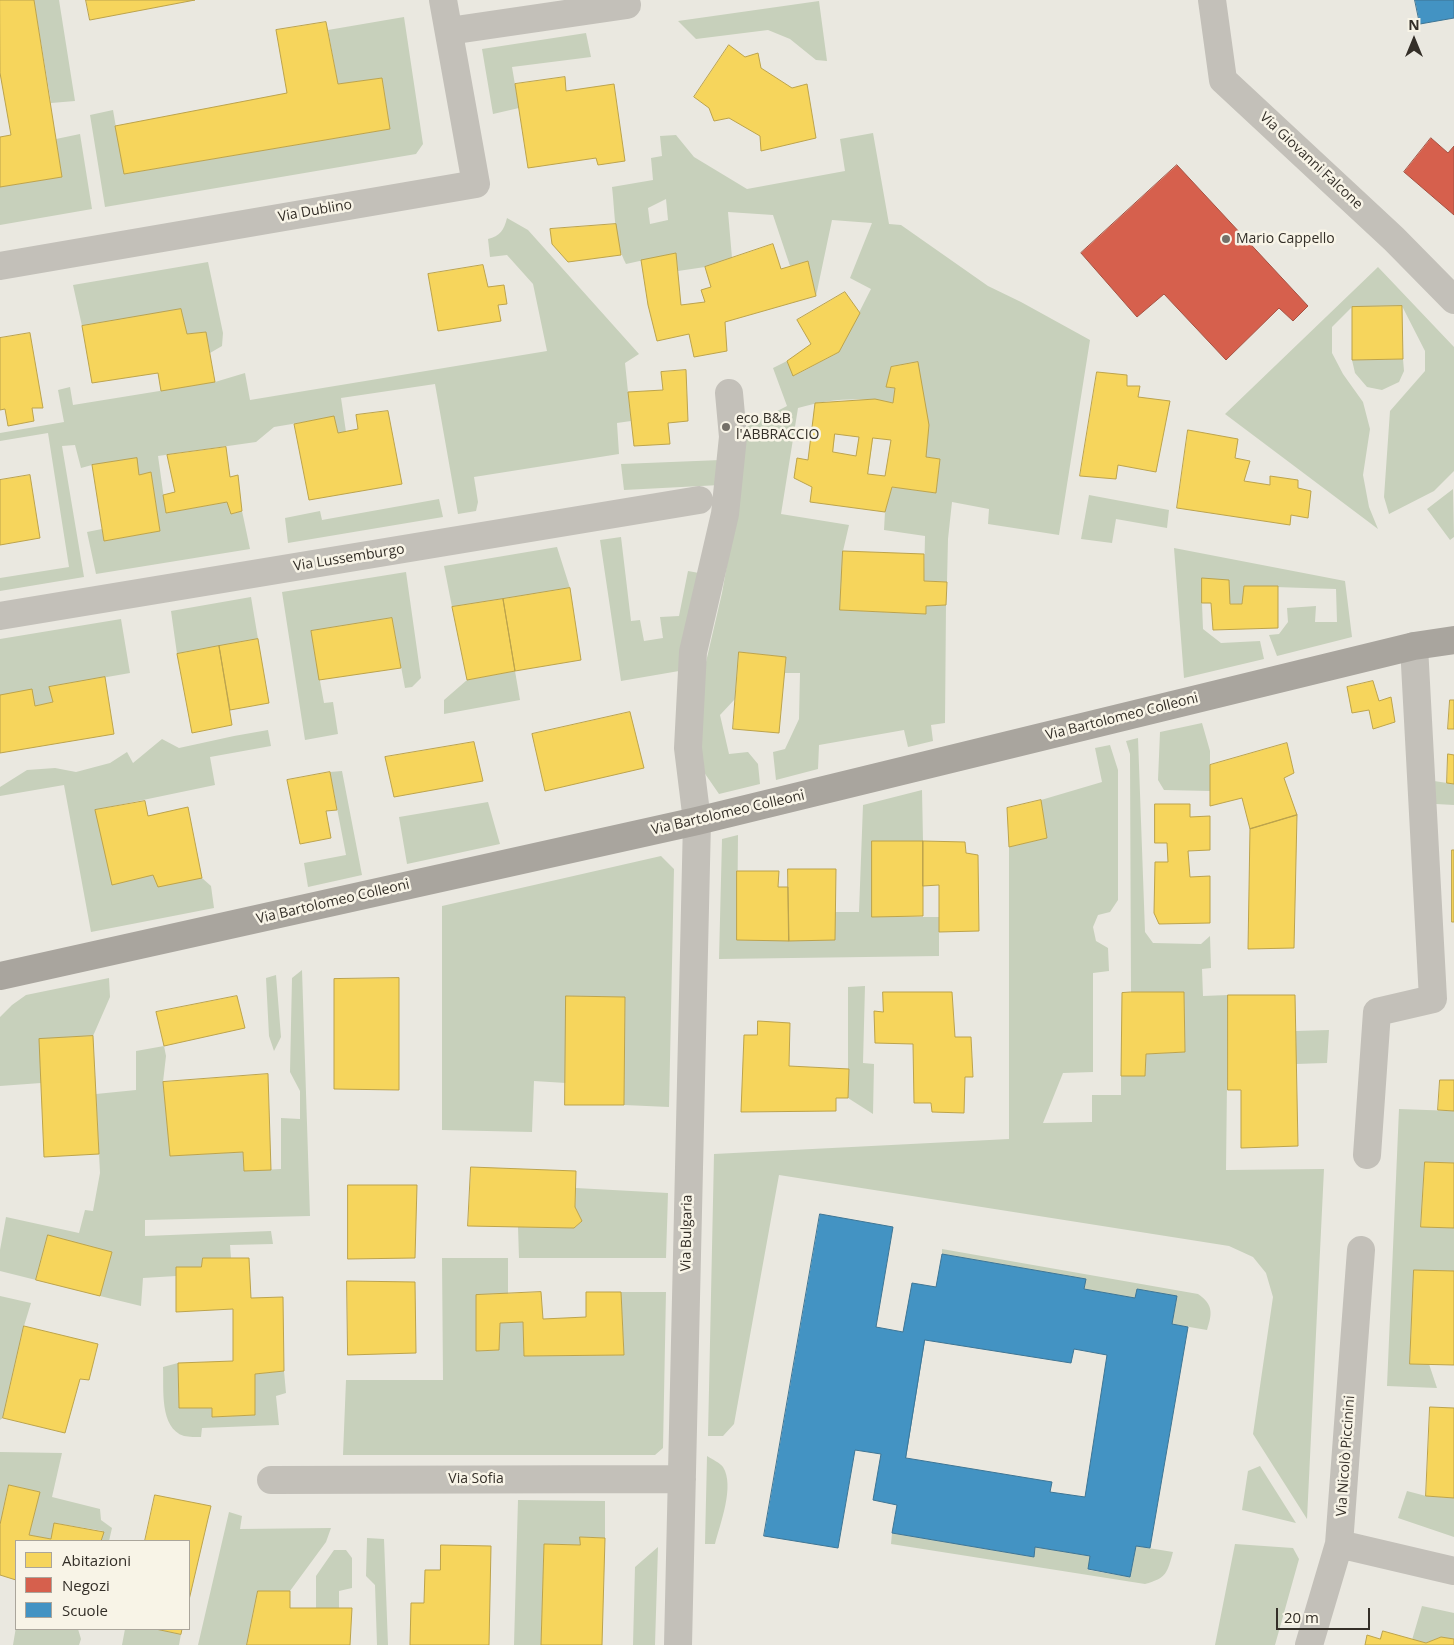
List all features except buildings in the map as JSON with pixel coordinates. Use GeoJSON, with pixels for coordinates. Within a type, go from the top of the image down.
{"type":"FeatureCollection","features":[{"type":"Feature","properties":{"kind":"main road","name":"Via Bartolomeo Colleoni"},"geometry":{"type":"LineString","coordinates":[[0,976],[697,821],[1414,646],[1454,640]]}},
{"type":"Feature","properties":{"kind":"street","name":"Via Dublino"},"geometry":{"type":"LineString","coordinates":[[0,266],[476,184],[443,0]]}},
{"type":"Feature","properties":{"kind":"street","name":"Via Giovanni Falcone"},"geometry":{"type":"LineString","coordinates":[[1212,0],[1223,80],[1394,239],[1454,300]]}},
{"type":"Feature","properties":{"kind":"street"},"geometry":{"type":"LineString","coordinates":[[449,31],[627,6]]}},
{"type":"Feature","properties":{"kind":"street","name":"Via Bulgaria"},"geometry":{"type":"LineString","coordinates":[[678,1645],[697,821],[688,748],[693,652],[725,514],[733,437],[729,393]]}},
{"type":"Feature","properties":{"kind":"street","name":"Via Lussemburgo"},"geometry":{"type":"LineString","coordinates":[[0,616],[699,500]]}},
{"type":"Feature","properties":{"kind":"street"},"geometry":{"type":"LineString","coordinates":[[1367,1155],[1377,1012],[1433,1000],[1414,646]]}},
{"type":"Feature","properties":{"kind":"street","name":"Via Nicolò Piccinini"},"geometry":{"type":"LineString","coordinates":[[1309,1645],[1339,1544],[1361,1250]]}},
{"type":"Feature","properties":{"kind":"street","name":"Via Sofia"},"geometry":{"type":"LineString","coordinates":[[271,1480],[682,1479]]}},
{"type":"Feature","properties":{"kind":"street"},"geometry":{"type":"LineString","coordinates":[[1339,1544],[1454,1571]]}},
{"type":"Feature","properties":{"kind":"green space"},"geometry":{"type":"Polygon","coordinates":[[[34,0],[59,0],[75,101],[51,103],[34,0]]]}},
{"type":"Feature","properties":{"kind":"green space"},"geometry":{"type":"Polygon","coordinates":[[[819,1],[827,61],[816,60],[790,39],[768,30],[696,39],[678,21],[819,1]]]}},
{"type":"Feature","properties":{"kind":"green space"},"geometry":{"type":"Polygon","coordinates":[[[404,17],[423,144],[416,154],[105,207],[90,115],[113,110],[124,174],[390,129],[382,78],[338,84],[328,30],[404,17]]]}},
{"type":"Feature","properties":{"kind":"green space"},"geometry":{"type":"Polygon","coordinates":[[[586,33],[591,57],[512,67],[519,108],[493,114],[482,49],[586,33]]]}},
{"type":"Feature","properties":{"kind":"green space"},"geometry":{"type":"Polygon","coordinates":[[[873,133],[889,224],[901,225],[988,286],[1090,340],[1059,535],[988,524],[989,509],[952,502],[948,539],[947,582],[924,581],[925,536],[884,530],[885,512],[892,487],[936,493],[940,459],[926,457],[918,362],[891,367],[886,387],[895,388],[893,403],[858,399],[821,402],[798,408],[781,514],[849,525],[843,551],[841,610],[925,614],[926,606],[946,605],[945,723],[931,725],[933,741],[908,747],[904,730],[819,745],[818,769],[776,780],[773,752],[785,749],[799,719],[800,673],[785,673],[786,657],[739,652],[735,699],[720,715],[729,754],[748,752],[758,764],[760,784],[719,794],[699,765],[703,675],[722,593],[737,508],[746,427],[787,406],[773,368],[787,361],[794,376],[839,352],[871,289],[850,278],[872,223],[832,220],[816,296],[808,261],[790,266],[773,215],[728,212],[732,258],[705,267],[678,271],[676,253],[626,264],[617,236],[612,187],[653,180],[651,158],[662,156],[660,136],[676,135],[694,157],[747,189],[845,171],[840,139],[873,133]],[[666,199],[648,208],[650,224],[668,220],[666,199]]]}},
{"type":"Feature","properties":{"kind":"green space"},"geometry":{"type":"Polygon","coordinates":[[[80,134],[92,209],[0,225],[0,187],[62,177],[56,139],[80,134]]]}},
{"type":"Feature","properties":{"kind":"green space"},"geometry":{"type":"Polygon","coordinates":[[[507,218],[528,230],[639,354],[625,363],[631,421],[617,423],[619,454],[474,477],[478,502],[476,511],[458,514],[435,384],[341,398],[346,432],[338,433],[334,417],[274,427],[256,442],[158,456],[166,513],[227,502],[231,514],[242,511],[250,549],[96,574],[87,532],[102,529],[104,541],[160,531],[151,472],[139,475],[92,465],[81,468],[75,445],[62,446],[84,577],[0,591],[0,578],[69,567],[48,433],[0,441],[0,433],[64,422],[58,390],[70,387],[73,405],[215,382],[245,373],[250,400],[547,351],[533,284],[507,255],[490,257],[488,239],[501,232],[507,218]]]}},
{"type":"Feature","properties":{"kind":"green space"},"geometry":{"type":"Polygon","coordinates":[[[208,262],[223,333],[222,346],[210,353],[206,332],[187,334],[181,310],[82,326],[73,285],[208,262]]]}},
{"type":"Feature","properties":{"kind":"green space"},"geometry":{"type":"Polygon","coordinates":[[[1378,267],[1454,347],[1454,471],[1434,491],[1389,514],[1384,497],[1390,411],[1425,371],[1425,351],[1402,306],[1352,307],[1332,327],[1332,353],[1343,374],[1363,402],[1370,429],[1363,475],[1369,507],[1378,529],[1225,414],[1378,267]]]}},
{"type":"Feature","properties":{"kind":"green space"},"geometry":{"type":"Polygon","coordinates":[[[1403,359],[1404,371],[1399,382],[1382,390],[1367,387],[1355,373],[1352,360],[1403,359]]]}},
{"type":"Feature","properties":{"kind":"green space"},"geometry":{"type":"Polygon","coordinates":[[[721,460],[720,485],[624,490],[621,464],[721,460]]]}},
{"type":"Feature","properties":{"kind":"green space"},"geometry":{"type":"Polygon","coordinates":[[[1453,489],[1454,537],[1450,540],[1427,509],[1453,489]]]}},
{"type":"Feature","properties":{"kind":"green space"},"geometry":{"type":"Polygon","coordinates":[[[1089,495],[1169,510],[1167,528],[1116,519],[1112,543],[1081,539],[1089,495]]]}},
{"type":"Feature","properties":{"kind":"green space"},"geometry":{"type":"Polygon","coordinates":[[[439,499],[443,517],[288,543],[285,518],[320,511],[322,520],[439,499]]]}},
{"type":"Feature","properties":{"kind":"green space"},"geometry":{"type":"Polygon","coordinates":[[[621,537],[631,621],[640,620],[644,641],[663,638],[660,617],[679,616],[688,571],[699,573],[679,671],[621,681],[600,540],[621,537]]]}},
{"type":"Feature","properties":{"kind":"green space"},"geometry":{"type":"Polygon","coordinates":[[[557,547],[570,588],[452,607],[444,566],[557,547]]]}},
{"type":"Feature","properties":{"kind":"green space"},"geometry":{"type":"Polygon","coordinates":[[[1174,548],[1345,581],[1352,637],[1277,656],[1269,635],[1279,634],[1288,622],[1287,608],[1316,606],[1315,622],[1337,622],[1336,589],[1245,586],[1242,604],[1202,603],[1203,629],[1221,643],[1260,641],[1264,659],[1184,678],[1174,548]]]}},
{"type":"Feature","properties":{"kind":"green space"},"geometry":{"type":"Polygon","coordinates":[[[406,572],[421,678],[412,687],[405,688],[392,618],[311,631],[324,703],[333,702],[338,734],[305,740],[282,592],[406,572]]]}},
{"type":"Feature","properties":{"kind":"green space"},"geometry":{"type":"Polygon","coordinates":[[[251,597],[258,639],[177,654],[171,611],[251,597]]]}},
{"type":"Feature","properties":{"kind":"green space"},"geometry":{"type":"Polygon","coordinates":[[[121,619],[130,673],[50,687],[53,702],[35,706],[0,695],[0,639],[121,619]]]}},
{"type":"Feature","properties":{"kind":"green space"},"geometry":{"type":"Polygon","coordinates":[[[515,671],[520,700],[444,714],[444,700],[467,680],[515,671]]]}},
{"type":"Feature","properties":{"kind":"green space"},"geometry":{"type":"Polygon","coordinates":[[[1202,723],[1210,751],[1210,791],[1164,790],[1158,780],[1160,732],[1202,723]]]}},
{"type":"Feature","properties":{"kind":"green space"},"geometry":{"type":"Polygon","coordinates":[[[268,730],[271,746],[210,757],[215,785],[95,810],[153,875],[202,878],[211,886],[214,908],[91,932],[64,785],[0,796],[0,787],[27,770],[55,768],[76,772],[110,763],[127,752],[133,763],[162,739],[179,748],[268,730]]]}},
{"type":"Feature","properties":{"kind":"green space"},"geometry":{"type":"Polygon","coordinates":[[[1138,738],[1145,932],[1153,943],[1201,944],[1210,936],[1211,968],[1202,969],[1203,996],[1228,995],[1226,1170],[1324,1169],[1307,1519],[1253,1434],[1273,1297],[1266,1273],[1253,1257],[1229,1246],[779,1175],[734,1424],[723,1436],[708,1436],[714,1154],[1009,1139],[1009,847],[1047,838],[1041,800],[1102,782],[1095,748],[1110,745],[1118,770],[1118,900],[1110,912],[1098,915],[1093,927],[1096,941],[1108,948],[1109,971],[1093,973],[1093,1072],[1063,1073],[1043,1123],[1092,1122],[1092,1095],[1121,1095],[1121,1076],[1145,1076],[1146,1054],[1185,1052],[1184,992],[1131,992],[1130,754],[1126,741],[1138,738]]]}},
{"type":"Feature","properties":{"kind":"green space"},"geometry":{"type":"Polygon","coordinates":[[[342,771],[362,875],[308,887],[304,863],[346,855],[330,772],[342,771]]]}},
{"type":"Feature","properties":{"kind":"green space"},"geometry":{"type":"Polygon","coordinates":[[[1434,781],[1454,784],[1454,805],[1436,804],[1434,781]]]}},
{"type":"Feature","properties":{"kind":"green space"},"geometry":{"type":"Polygon","coordinates":[[[922,790],[923,841],[872,841],[872,917],[939,917],[939,956],[719,959],[722,839],[738,835],[737,940],[835,940],[835,912],[859,912],[863,805],[922,790]]]}},
{"type":"Feature","properties":{"kind":"green space"},"geometry":{"type":"Polygon","coordinates":[[[488,802],[500,844],[407,864],[399,817],[488,802]]]}},
{"type":"Feature","properties":{"kind":"green space"},"geometry":{"type":"Polygon","coordinates":[[[661,856],[674,869],[669,1107],[624,1105],[625,997],[567,996],[566,1083],[534,1081],[532,1132],[442,1130],[442,906],[661,856]]]}},
{"type":"Feature","properties":{"kind":"green space"},"geometry":{"type":"Polygon","coordinates":[[[302,970],[310,1216],[145,1220],[145,1236],[271,1231],[273,1244],[230,1245],[231,1258],[203,1258],[201,1267],[176,1267],[176,1276],[143,1278],[141,1306],[100,1296],[112,1252],[48,1236],[36,1280],[0,1271],[0,1250],[6,1217],[79,1233],[85,1210],[93,1211],[100,1173],[96,1094],[136,1090],[136,1051],[164,1046],[166,1056],[163,1082],[171,1156],[243,1152],[244,1171],[281,1169],[281,1118],[300,1119],[300,1091],[290,1072],[292,978],[302,970]]]}},
{"type":"Feature","properties":{"kind":"green space"},"geometry":{"type":"Polygon","coordinates":[[[276,975],[281,1037],[274,1051],[269,1036],[266,978],[276,975]]]}},
{"type":"Feature","properties":{"kind":"green space"},"geometry":{"type":"Polygon","coordinates":[[[109,978],[110,997],[93,1036],[40,1040],[41,1083],[0,1086],[0,1017],[12,1005],[26,995],[109,978]]]}},
{"type":"Feature","properties":{"kind":"green space"},"geometry":{"type":"Polygon","coordinates":[[[865,986],[863,1063],[874,1064],[873,1114],[848,1098],[848,987],[865,986]]]}},
{"type":"Feature","properties":{"kind":"green space"},"geometry":{"type":"Polygon","coordinates":[[[1329,1030],[1327,1063],[1296,1064],[1296,1031],[1329,1030]]]}},
{"type":"Feature","properties":{"kind":"green space"},"geometry":{"type":"Polygon","coordinates":[[[1399,1109],[1454,1111],[1454,1163],[1425,1162],[1421,1226],[1454,1228],[1454,1271],[1414,1270],[1410,1363],[1429,1364],[1437,1388],[1387,1386],[1399,1109]]]}},
{"type":"Feature","properties":{"kind":"green space"},"geometry":{"type":"Polygon","coordinates":[[[576,1188],[668,1193],[666,1258],[519,1258],[518,1227],[574,1228],[582,1221],[575,1207],[576,1188]]]}},
{"type":"Feature","properties":{"kind":"green space"},"geometry":{"type":"Polygon","coordinates":[[[942,1249],[1198,1294],[1209,1306],[1211,1314],[1209,1324],[1207,1330],[1172,1324],[1177,1297],[1137,1289],[1135,1298],[1084,1289],[1085,1279],[942,1254],[942,1249]]]}},
{"type":"Feature","properties":{"kind":"green space"},"geometry":{"type":"Polygon","coordinates":[[[442,1258],[508,1258],[508,1294],[476,1295],[476,1351],[499,1350],[500,1323],[523,1322],[524,1356],[624,1355],[621,1292],[666,1292],[663,1448],[655,1455],[343,1455],[346,1380],[443,1380],[442,1258]]]}},
{"type":"Feature","properties":{"kind":"green space"},"geometry":{"type":"Polygon","coordinates":[[[0,1296],[31,1303],[3,1418],[0,1420],[0,1296]]]}},
{"type":"Feature","properties":{"kind":"green space"},"geometry":{"type":"Polygon","coordinates":[[[178,1363],[179,1408],[212,1408],[213,1417],[255,1415],[255,1374],[284,1371],[286,1393],[276,1396],[279,1425],[202,1428],[201,1437],[184,1436],[176,1432],[170,1425],[164,1406],[163,1367],[178,1363]]]}},
{"type":"Feature","properties":{"kind":"green space"},"geometry":{"type":"Polygon","coordinates":[[[0,1452],[62,1453],[52,1497],[100,1509],[101,1520],[112,1528],[109,1540],[101,1540],[103,1531],[55,1523],[51,1539],[29,1535],[40,1492],[9,1485],[0,1525],[0,1452]]]}},
{"type":"Feature","properties":{"kind":"green space"},"geometry":{"type":"Polygon","coordinates":[[[707,1456],[723,1467],[728,1484],[725,1505],[715,1544],[705,1544],[707,1456]]]}},
{"type":"Feature","properties":{"kind":"green space"},"geometry":{"type":"Polygon","coordinates":[[[1260,1466],[1296,1523],[1242,1510],[1248,1471],[1260,1466]]]}},
{"type":"Feature","properties":{"kind":"green space"},"geometry":{"type":"Polygon","coordinates":[[[1407,1491],[1426,1496],[1454,1498],[1454,1537],[1398,1518],[1407,1491]]]}},
{"type":"Feature","properties":{"kind":"green space"},"geometry":{"type":"Polygon","coordinates":[[[518,1500],[605,1501],[605,1538],[580,1537],[580,1545],[544,1544],[541,1645],[514,1645],[518,1500]]]}},
{"type":"Feature","properties":{"kind":"green space"},"geometry":{"type":"Polygon","coordinates":[[[229,1512],[242,1516],[240,1529],[331,1528],[326,1542],[290,1591],[258,1591],[247,1645],[198,1645],[229,1512]]]}},
{"type":"Feature","properties":{"kind":"green space"},"geometry":{"type":"Polygon","coordinates":[[[892,1533],[1033,1557],[1035,1547],[1090,1556],[1088,1570],[1130,1577],[1136,1546],[1173,1552],[1165,1574],[1145,1584],[891,1544],[892,1533]]]}},
{"type":"Feature","properties":{"kind":"green space"},"geometry":{"type":"Polygon","coordinates":[[[367,1538],[384,1539],[388,1645],[377,1645],[375,1585],[366,1576],[367,1538]]]}},
{"type":"Feature","properties":{"kind":"green space"},"geometry":{"type":"Polygon","coordinates":[[[1235,1544],[1293,1548],[1299,1559],[1275,1645],[1215,1645],[1235,1544]]]}},
{"type":"Feature","properties":{"kind":"green space"},"geometry":{"type":"Polygon","coordinates":[[[658,1547],[655,1645],[633,1645],[635,1567],[658,1547]]]}},
{"type":"Feature","properties":{"kind":"green space"},"geometry":{"type":"Polygon","coordinates":[[[334,1550],[346,1550],[352,1558],[352,1588],[339,1591],[339,1608],[316,1608],[316,1576],[334,1550]]]}},
{"type":"Feature","properties":{"kind":"green space"},"geometry":{"type":"Polygon","coordinates":[[[1422,1606],[1454,1613],[1454,1639],[1441,1637],[1426,1643],[1412,1640],[1422,1606]]]}},
{"type":"Feature","properties":{"kind":"green space"},"geometry":{"type":"Polygon","coordinates":[[[16,1630],[78,1630],[81,1639],[79,1645],[13,1645],[16,1630]]]}},
{"type":"Feature","properties":{"kind":"green space"},"geometry":{"type":"Polygon","coordinates":[[[125,1630],[161,1630],[181,1634],[179,1645],[122,1645],[125,1630]]]}},
{"type":"Feature","properties":{"kind":"place","name":"Mario Cappello"},"geometry":{"type":"Point","coordinates":[1226,239]}},
{"type":"Feature","properties":{"kind":"place","name":"eco B&B l'ABBRACCIO"},"geometry":{"type":"Point","coordinates":[726,427]}}]}
